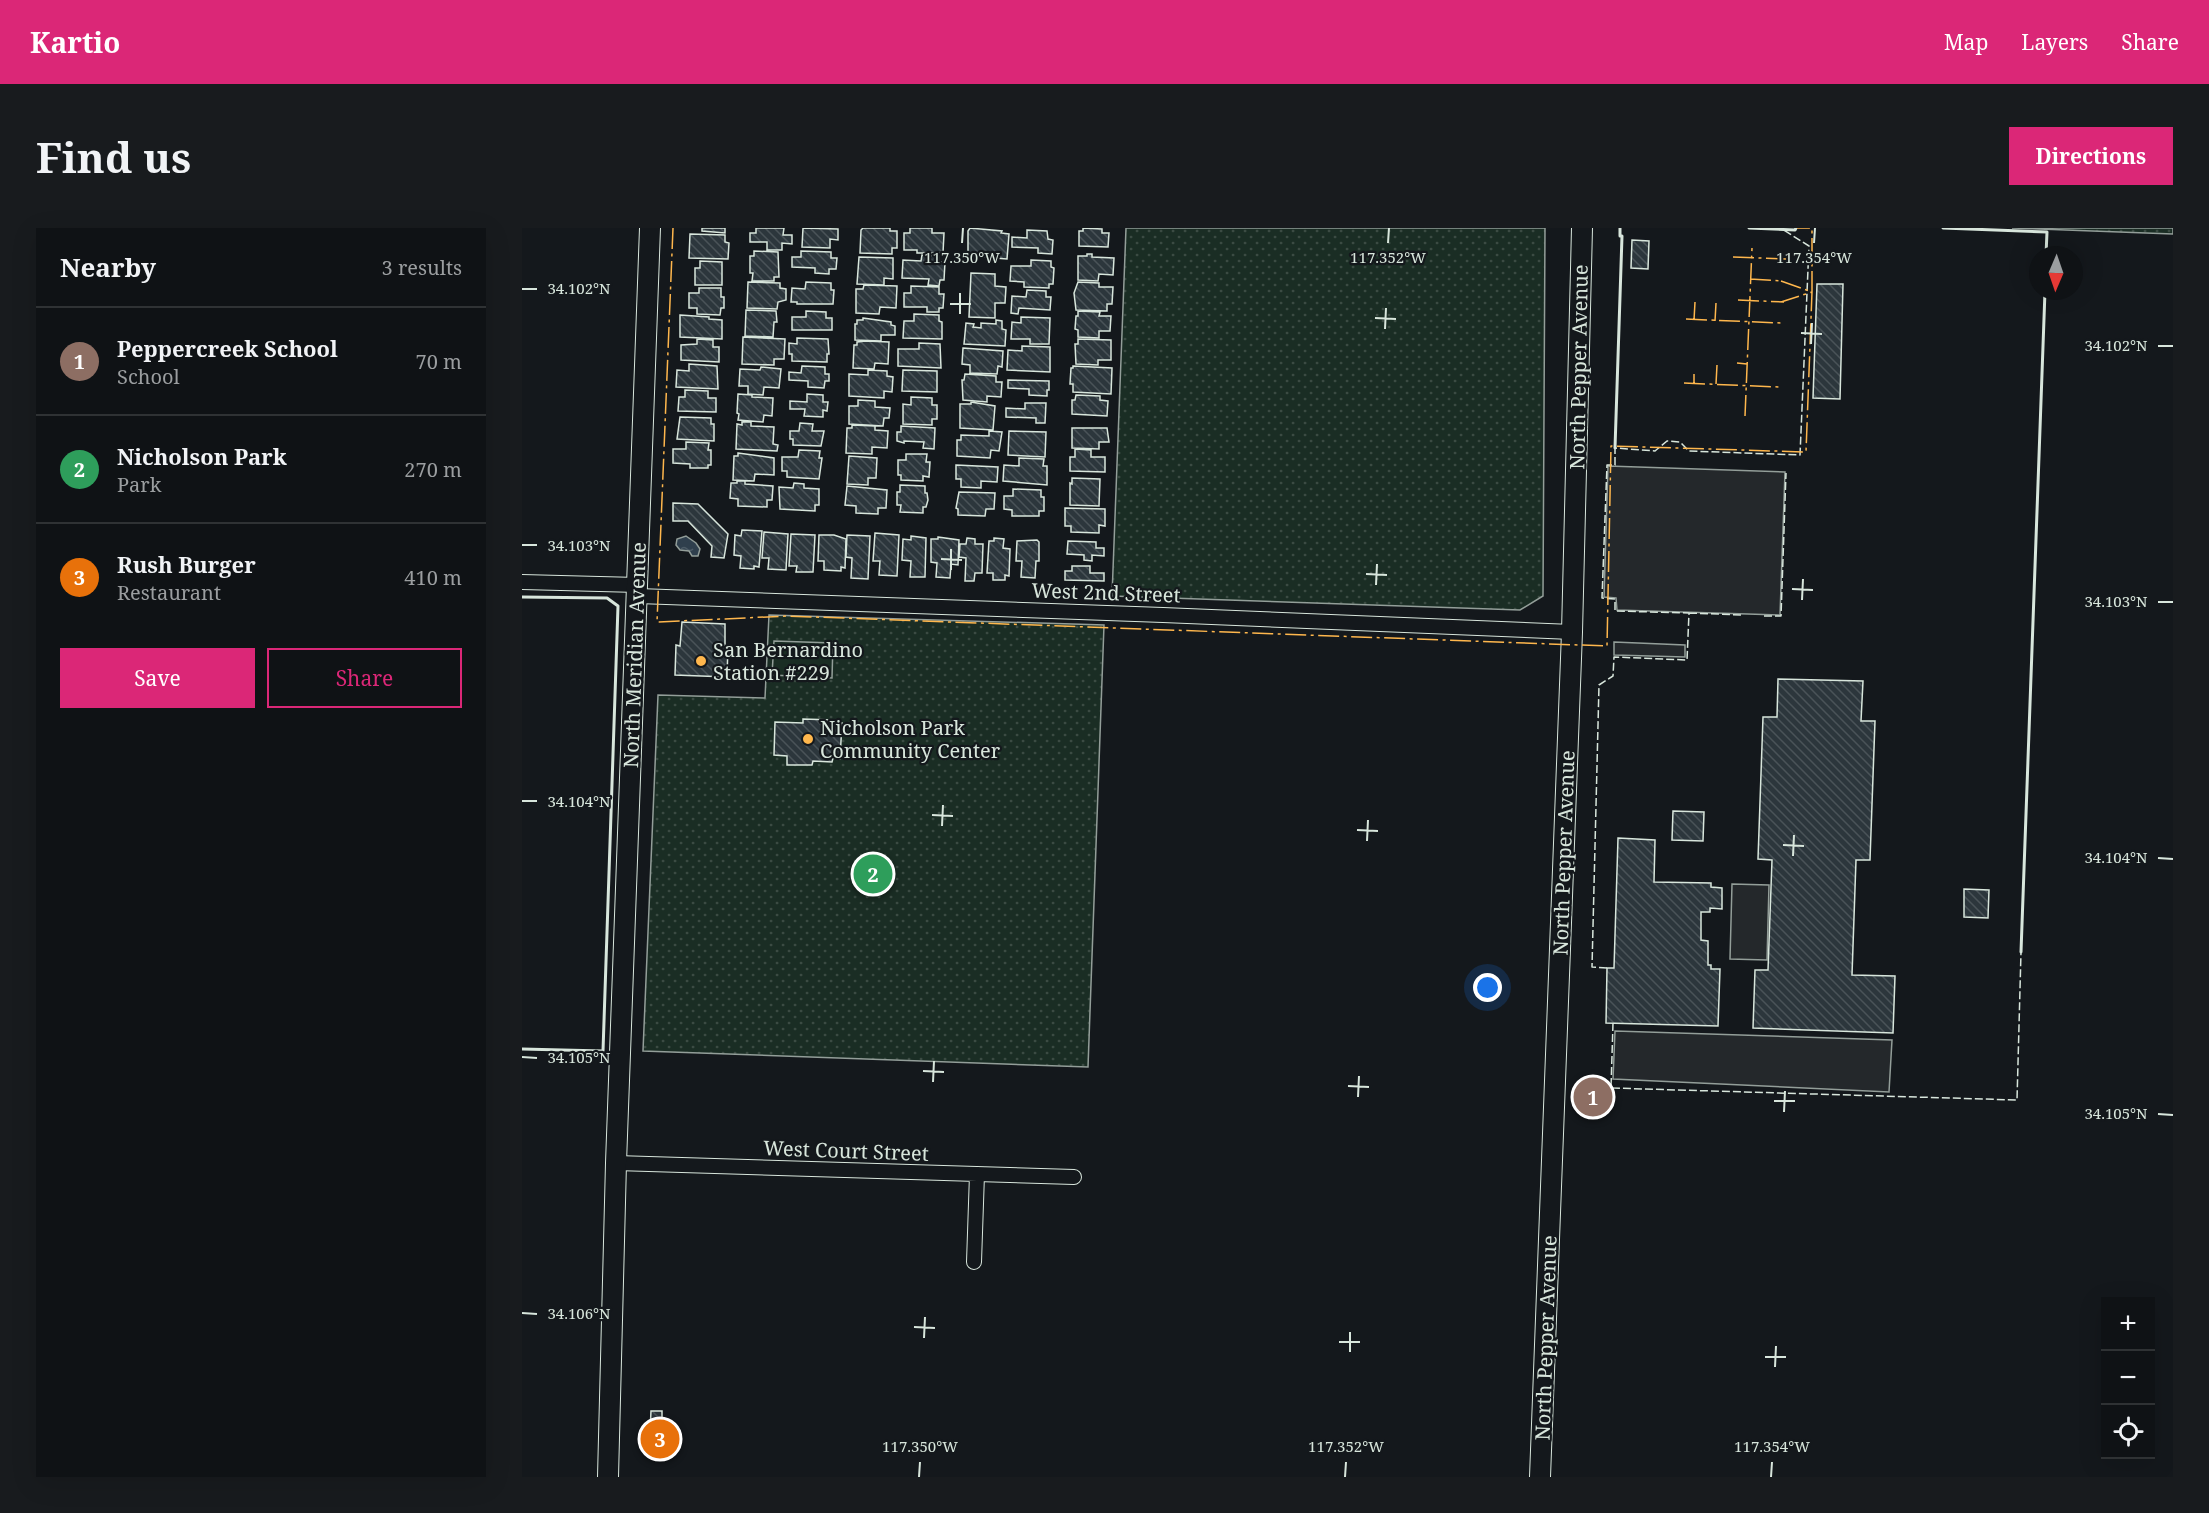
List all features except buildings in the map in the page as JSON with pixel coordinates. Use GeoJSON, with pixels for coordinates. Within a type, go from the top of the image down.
{"type":"FeatureCollection","features":[{"type":"Feature","properties":{"kind":"main road","name":"North Meridian Avenue"},"geometry":{"type":"LineString","coordinates":[[608,1477],[616,1163],[650,228]]}},
{"type":"Feature","properties":{"kind":"main road","name":"North Pepper Avenue"},"geometry":{"type":"LineString","coordinates":[[1540,1477],[1572,632],[1582,228]]}},
{"type":"Feature","properties":{"kind":"street","name":"West 2nd Street"},"geometry":{"type":"LineString","coordinates":[[522,582],[638,590],[1572,632]]}},
{"type":"Feature","properties":{"kind":"street","name":"West Court Street"},"geometry":{"type":"LineString","coordinates":[[616,1163],[1074,1177]]}},
{"type":"Feature","properties":{"kind":"street"},"geometry":{"type":"LineString","coordinates":[[974,1262],[977,1174]]}},
{"type":"Feature","properties":{"kind":"green space"},"geometry":{"type":"Polygon","coordinates":[[[1126,228],[1545,228],[1543,596],[1520,610],[1112,596],[1126,228]]]}},
{"type":"Feature","properties":{"kind":"green space"},"geometry":{"type":"Polygon","coordinates":[[[2012,228],[2173,228],[2173,234],[2012,228]]]}},
{"type":"Feature","properties":{"kind":"green space"},"geometry":{"type":"Polygon","coordinates":[[[769,615],[1104,625],[1088,1067],[643,1051],[658,695],[765,698],[769,615]]]}},
{"type":"Feature","properties":{"kind":"green space"},"geometry":{"type":"Polygon","coordinates":[[[774,641],[833,643],[832,678],[772,675],[774,641]]]}},
{"type":"Feature","properties":{"kind":"shaded area"},"geometry":{"type":"Polygon","coordinates":[[[1608,466],[1785,472],[1780,615],[1617,610],[1616,598],[1604,597],[1608,466]]]}},
{"type":"Feature","properties":{"kind":"shaded area"},"geometry":{"type":"Polygon","coordinates":[[[1614,642],[1685,645],[1685,657],[1614,655],[1614,642]]]}},
{"type":"Feature","properties":{"kind":"shaded area"},"geometry":{"type":"Polygon","coordinates":[[[1732,884],[1769,885],[1767,960],[1730,959],[1732,884]]]}},
{"type":"Feature","properties":{"kind":"shaded area"},"geometry":{"type":"Polygon","coordinates":[[[1615,1031],[1892,1040],[1889,1092],[1613,1079],[1615,1031]]]}},
{"type":"Feature","properties":{"kind":"water"},"geometry":{"type":"Polygon","coordinates":[[[686,536],[700,549],[698,556],[692,556],[689,551],[680,550],[676,545],[677,539],[686,536]]]}},
{"type":"Feature","properties":{"kind":"fence"},"geometry":{"type":"LineString","coordinates":[[1607,968],[1592,967],[1599,685],[1613,676],[1614,657],[1687,660],[1689,613],[1615,611],[1615,599],[1602,598],[1607,465],[1615,465],[1615,448],[1655,451],[1667,441],[1680,442],[1689,451],[1800,455],[1809,246],[1782,229]]}},
{"type":"Feature","properties":{"kind":"fence"},"geometry":{"type":"LineString","coordinates":[[1764,616],[1781,616],[1786,473]]}},
{"type":"Feature","properties":{"kind":"fence"},"geometry":{"type":"LineString","coordinates":[[1689,613],[1743,615]]}},
{"type":"Feature","properties":{"kind":"fence"},"geometry":{"type":"LineString","coordinates":[[1613,1023],[1611,1088],[2017,1100],[2021,952]]}},
{"type":"Feature","properties":{"kind":"wall"},"geometry":{"type":"LineString","coordinates":[[1615,448],[1622,236],[1620,236],[1620,228]]}},
{"type":"Feature","properties":{"kind":"wall"},"geometry":{"type":"LineString","coordinates":[[1749,228],[1795,230],[1796,228]]}},
{"type":"Feature","properties":{"kind":"wall"},"geometry":{"type":"LineString","coordinates":[[1943,228],[2047,232],[2046,246]]}},
{"type":"Feature","properties":{"kind":"wall"},"geometry":{"type":"LineString","coordinates":[[2021,952],[2045,300]]}},
{"type":"Feature","properties":{"kind":"wall"},"geometry":{"type":"LineString","coordinates":[[522,597],[607,598],[618,606],[603,1051],[522,1049]]}},
{"type":"Feature","properties":{"kind":"power"},"geometry":{"type":"LineString","coordinates":[[673,228],[657,622],[787,616],[1607,646],[1611,446],[1806,452],[1812,292],[1781,302]]}},
{"type":"Feature","properties":{"kind":"power"},"geometry":{"type":"LineString","coordinates":[[1781,281],[1812,292],[1812,228],[1797,228]]}},
{"type":"Feature","properties":{"kind":"power"},"geometry":{"type":"LineString","coordinates":[[1745,416],[1752,248]]}},
{"type":"Feature","properties":{"kind":"power"},"geometry":{"type":"LineString","coordinates":[[1733,257],[1786,259]]}},
{"type":"Feature","properties":{"kind":"power"},"geometry":{"type":"LineString","coordinates":[[1750,279],[1782,281]]}},
{"type":"Feature","properties":{"kind":"power"},"geometry":{"type":"LineString","coordinates":[[1738,300],[1784,302]]}},
{"type":"Feature","properties":{"kind":"power"},"geometry":{"type":"LineString","coordinates":[[1694,320],[1695,302]]}},
{"type":"Feature","properties":{"kind":"power"},"geometry":{"type":"LineString","coordinates":[[1715,321],[1716,303]]}},
{"type":"Feature","properties":{"kind":"power"},"geometry":{"type":"LineString","coordinates":[[1686,319],[1781,323]]}},
{"type":"Feature","properties":{"kind":"power"},"geometry":{"type":"LineString","coordinates":[[1737,363],[1747,364]]}},
{"type":"Feature","properties":{"kind":"power"},"geometry":{"type":"LineString","coordinates":[[1716,384],[1717,365]]}},
{"type":"Feature","properties":{"kind":"power"},"geometry":{"type":"LineString","coordinates":[[1694,374],[1694,383]]}},
{"type":"Feature","properties":{"kind":"power"},"geometry":{"type":"LineString","coordinates":[[1684,383],[1779,387]]}},
{"type":"Feature","properties":{"kind":"place","name":"San Bernardino Station #229"},"geometry":{"type":"Point","coordinates":[701,661]}},
{"type":"Feature","properties":{"kind":"place","name":"Nicholson Park Community Center"},"geometry":{"type":"Point","coordinates":[808,739]}},
{"type":"Feature","properties":{"kind":"place","name":"Nicholson Park"},"geometry":{"type":"Point","coordinates":[873,874]}},
{"type":"Feature","properties":{"kind":"place","name":"Peppercreek School"},"geometry":{"type":"Point","coordinates":[1593,1097]}},
{"type":"Feature","properties":{"kind":"place","name":"Rush Burger"},"geometry":{"type":"Point","coordinates":[660,1439]}}]}
